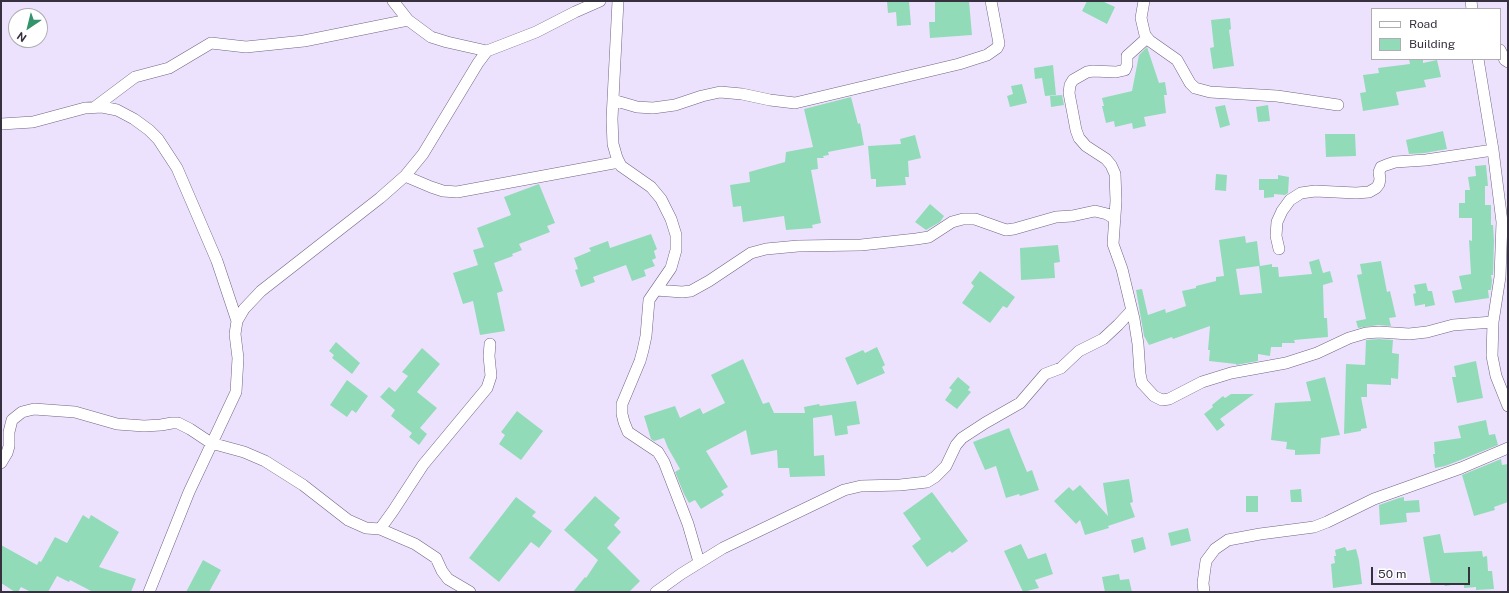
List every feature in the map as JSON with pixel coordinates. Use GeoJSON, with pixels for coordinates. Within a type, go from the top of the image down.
{"type":"FeatureCollection","features":[{"type":"Feature","properties":{"kind":"street"},"geometry":{"type":"LineString","coordinates":[[393,1],[408,20],[432,37],[487,51]]}},
{"type":"Feature","properties":{"kind":"street"},"geometry":{"type":"LineString","coordinates":[[149,592],[186,500],[211,443],[236,392],[238,358],[235,334],[237,321],[244,309],[261,290],[374,203],[405,176],[423,154],[478,63],[487,51],[536,32],[600,1]]}},
{"type":"Feature","properties":{"kind":"street"},"geometry":{"type":"LineString","coordinates":[[618,1],[613,100],[613,144],[619,162],[627,171],[652,187],[657,192],[667,210],[674,230],[676,250],[667,274],[648,302],[646,336],[643,350],[622,404],[622,414],[628,432],[658,452],[664,462],[688,524],[699,562]]}},
{"type":"Feature","properties":{"kind":"street"},"geometry":{"type":"LineString","coordinates":[[613,100],[637,107],[653,108],[675,105],[720,92],[742,94],[770,100],[795,102],[959,64],[987,55],[997,48],[999,44],[991,1]]}},
{"type":"Feature","properties":{"kind":"street"},"geometry":{"type":"LineString","coordinates":[[1144,1],[1141,18],[1147,38],[1178,60],[1192,86],[1199,90],[1277,96],[1338,105]]}},
{"type":"Feature","properties":{"kind":"street"},"geometry":{"type":"LineString","coordinates":[[95,107],[135,77],[169,68],[211,43],[246,47],[304,41],[408,20]]}},
{"type":"Feature","properties":{"kind":"street"},"geometry":{"type":"LineString","coordinates":[[1147,38],[1128,54],[1126,59],[1126,68],[1122,71],[1087,72],[1073,80],[1069,89],[1076,130],[1079,138],[1086,146],[1106,159],[1111,165],[1115,174],[1116,188],[1113,244],[1122,269],[1132,310],[1138,344],[1142,383],[1154,396],[1162,400],[1169,398],[1202,382],[1231,373],[1286,363],[1318,353],[1349,338],[1366,334],[1379,332],[1409,334],[1427,332],[1453,326],[1493,322]]}},
{"type":"Feature","properties":{"kind":"street"},"geometry":{"type":"LineString","coordinates":[[1501,52],[1505,60],[1508,62]]}},
{"type":"Feature","properties":{"kind":"street"},"geometry":{"type":"LineString","coordinates":[[1478,60],[1493,150],[1502,222],[1500,277],[1493,322],[1492,356],[1496,376],[1508,406]]}},
{"type":"Feature","properties":{"kind":"street"},"geometry":{"type":"LineString","coordinates":[[1,124],[33,122],[85,108],[102,107],[117,110],[134,119],[149,130],[168,152],[177,168],[217,261],[237,321]]}},
{"type":"Feature","properties":{"kind":"street"},"geometry":{"type":"LineString","coordinates":[[1279,249],[1276,236],[1277,222],[1282,211],[1290,200],[1301,193],[1315,191],[1356,193],[1369,192],[1376,188],[1379,184],[1380,167],[1395,162],[1426,160],[1493,150]]}},
{"type":"Feature","properties":{"kind":"street"},"geometry":{"type":"LineString","coordinates":[[405,176],[431,187],[457,192],[619,162]]}},
{"type":"Feature","properties":{"kind":"street"},"geometry":{"type":"LineString","coordinates":[[656,290],[682,292],[691,291],[751,253],[766,249],[798,246],[862,245],[916,240],[929,237],[952,222],[963,219],[975,220],[1006,230],[1056,217],[1072,216],[1095,211],[1107,214],[1115,219]]}},
{"type":"Feature","properties":{"kind":"street"},"geometry":{"type":"LineString","coordinates":[[656,592],[699,562],[723,548],[844,490],[861,486],[900,485],[927,482],[935,477],[946,466],[956,445],[962,438],[1020,403],[1042,376],[1061,368],[1079,351],[1103,339],[1132,310]]}},
{"type":"Feature","properties":{"kind":"street"},"geometry":{"type":"LineString","coordinates":[[380,529],[423,465],[487,388],[491,376],[489,356],[490,344]]}},
{"type":"Feature","properties":{"kind":"street"},"geometry":{"type":"LineString","coordinates":[[1,463],[9,446],[9,432],[12,420],[22,412],[34,409],[75,412],[117,424],[144,426],[175,423],[190,428],[211,443],[244,452],[265,461],[303,485],[348,520],[366,528],[380,529],[415,544],[433,555],[439,562],[444,576],[470,592]]}},
{"type":"Feature","properties":{"kind":"street"},"geometry":{"type":"LineString","coordinates":[[1204,592],[1203,583],[1206,561],[1215,549],[1228,540],[1314,527],[1374,500],[1461,468],[1508,448]]}},
{"type":"Feature","properties":{"kind":"building"},"geometry":{"type":"Polygon","coordinates":[[[887,1],[909,1],[911,25],[897,26],[896,12],[888,13],[887,1]]]}},
{"type":"Feature","properties":{"kind":"building"},"geometry":{"type":"Polygon","coordinates":[[[935,1],[969,1],[972,35],[930,38],[929,22],[935,22],[935,1]]]}},
{"type":"Feature","properties":{"kind":"building"},"geometry":{"type":"Polygon","coordinates":[[[1087,1],[1102,1],[1115,7],[1107,24],[1082,11],[1087,1]]]}},
{"type":"Feature","properties":{"kind":"building"},"geometry":{"type":"Polygon","coordinates":[[[1230,18],[1231,29],[1229,30],[1234,66],[1213,69],[1210,48],[1214,47],[1211,20],[1230,18]]]}},
{"type":"Feature","properties":{"kind":"building"},"geometry":{"type":"Polygon","coordinates":[[[1147,47],[1159,83],[1165,82],[1167,95],[1164,95],[1166,113],[1144,117],[1146,126],[1133,129],[1132,123],[1115,127],[1114,121],[1106,123],[1102,106],[1104,106],[1102,98],[1132,91],[1139,55],[1147,47]]]}},
{"type":"Feature","properties":{"kind":"building"},"geometry":{"type":"Polygon","coordinates":[[[1409,60],[1423,60],[1423,63],[1437,60],[1441,77],[1424,80],[1426,87],[1396,92],[1399,105],[1363,111],[1360,93],[1366,92],[1363,75],[1379,73],[1378,68],[1410,64],[1409,60]]]}},
{"type":"Feature","properties":{"kind":"building"},"geometry":{"type":"Polygon","coordinates":[[[1053,65],[1056,95],[1045,96],[1042,78],[1035,79],[1034,68],[1053,65]]]}},
{"type":"Feature","properties":{"kind":"building"},"geometry":{"type":"Polygon","coordinates":[[[1022,84],[1027,103],[1010,107],[1007,96],[1013,94],[1011,86],[1022,84]]]}},
{"type":"Feature","properties":{"kind":"building"},"geometry":{"type":"Polygon","coordinates":[[[1062,95],[1064,105],[1051,107],[1050,96],[1062,95]]]}},
{"type":"Feature","properties":{"kind":"building"},"geometry":{"type":"Polygon","coordinates":[[[851,97],[858,124],[860,123],[864,145],[828,152],[829,155],[823,156],[824,158],[817,158],[818,169],[811,170],[821,223],[812,225],[813,228],[786,230],[784,216],[743,222],[741,206],[733,207],[730,185],[750,182],[749,172],[785,162],[786,152],[813,147],[804,109],[851,97]]]}},
{"type":"Feature","properties":{"kind":"building"},"geometry":{"type":"Polygon","coordinates":[[[1225,105],[1230,125],[1220,128],[1215,107],[1225,105]]]}},
{"type":"Feature","properties":{"kind":"building"},"geometry":{"type":"Polygon","coordinates":[[[1268,105],[1270,121],[1258,122],[1256,107],[1268,105]]]}},
{"type":"Feature","properties":{"kind":"building"},"geometry":{"type":"Polygon","coordinates":[[[1443,131],[1447,149],[1409,154],[1406,140],[1443,131]]]}},
{"type":"Feature","properties":{"kind":"building"},"geometry":{"type":"Polygon","coordinates":[[[1325,134],[1355,134],[1356,156],[1326,157],[1325,134]]]}},
{"type":"Feature","properties":{"kind":"building"},"geometry":{"type":"Polygon","coordinates":[[[915,135],[921,158],[908,161],[909,177],[905,177],[906,185],[876,187],[876,179],[871,179],[868,146],[901,144],[900,139],[915,135]]]}},
{"type":"Feature","properties":{"kind":"building"},"geometry":{"type":"Polygon","coordinates":[[[1486,165],[1488,186],[1485,186],[1485,205],[1491,205],[1491,225],[1493,225],[1494,241],[1491,290],[1488,290],[1489,298],[1455,303],[1452,291],[1462,289],[1459,276],[1471,274],[1469,240],[1472,241],[1472,218],[1459,218],[1459,203],[1465,203],[1465,190],[1470,190],[1468,177],[1476,176],[1475,166],[1486,165]]]}},
{"type":"Feature","properties":{"kind":"building"},"geometry":{"type":"Polygon","coordinates":[[[1216,174],[1227,175],[1226,191],[1215,190],[1216,174]]]}},
{"type":"Feature","properties":{"kind":"building"},"geometry":{"type":"Polygon","coordinates":[[[1278,175],[1289,177],[1288,193],[1285,195],[1274,194],[1274,197],[1264,198],[1264,190],[1259,190],[1259,179],[1278,179],[1278,175]]]}},
{"type":"Feature","properties":{"kind":"building"},"geometry":{"type":"Polygon","coordinates":[[[539,184],[555,223],[547,226],[550,232],[519,244],[522,250],[512,254],[513,256],[494,263],[503,291],[497,293],[505,331],[480,335],[473,301],[463,304],[453,273],[478,265],[473,250],[484,247],[477,228],[511,215],[504,197],[539,184]]]}},
{"type":"Feature","properties":{"kind":"building"},"geometry":{"type":"Polygon","coordinates":[[[930,204],[944,216],[940,222],[926,230],[915,222],[930,204]]]}},
{"type":"Feature","properties":{"kind":"building"},"geometry":{"type":"Polygon","coordinates":[[[651,234],[657,249],[654,251],[656,258],[652,260],[655,266],[644,270],[646,276],[632,281],[626,265],[593,277],[595,282],[581,287],[575,270],[578,269],[574,258],[591,251],[589,248],[608,241],[610,248],[651,234]]]}},
{"type":"Feature","properties":{"kind":"building"},"geometry":{"type":"Polygon","coordinates":[[[1245,236],[1246,243],[1257,241],[1260,266],[1272,264],[1272,267],[1278,267],[1279,277],[1312,274],[1309,262],[1319,259],[1323,273],[1330,271],[1333,282],[1323,285],[1324,318],[1327,318],[1328,337],[1294,340],[1295,343],[1282,343],[1282,347],[1271,347],[1270,356],[1258,354],[1258,361],[1236,365],[1209,361],[1210,350],[1208,350],[1210,326],[1173,339],[1172,337],[1149,345],[1144,336],[1136,290],[1142,289],[1148,315],[1165,309],[1166,313],[1186,306],[1182,291],[1216,281],[1216,277],[1224,276],[1219,240],[1245,236]],[[1259,266],[1236,269],[1240,295],[1262,293],[1259,266]]]}},
{"type":"Feature","properties":{"kind":"building"},"geometry":{"type":"Polygon","coordinates":[[[1058,245],[1060,262],[1054,263],[1055,278],[1021,280],[1020,248],[1058,245]]]}},
{"type":"Feature","properties":{"kind":"building"},"geometry":{"type":"Polygon","coordinates":[[[1381,261],[1387,292],[1390,291],[1396,317],[1389,318],[1391,326],[1378,325],[1358,328],[1356,321],[1366,319],[1357,275],[1362,274],[1360,264],[1381,261]]]}},
{"type":"Feature","properties":{"kind":"building"},"geometry":{"type":"Polygon","coordinates":[[[980,271],[1015,297],[1007,308],[1003,306],[990,323],[962,303],[974,286],[971,283],[980,271]]]}},
{"type":"Feature","properties":{"kind":"building"},"geometry":{"type":"Polygon","coordinates":[[[1426,283],[1428,291],[1432,291],[1435,305],[1425,307],[1425,304],[1415,306],[1413,294],[1416,293],[1414,285],[1426,283]]]}},
{"type":"Feature","properties":{"kind":"building"},"geometry":{"type":"Polygon","coordinates":[[[1366,340],[1393,340],[1392,353],[1399,354],[1398,379],[1391,378],[1391,385],[1367,384],[1367,397],[1361,397],[1367,428],[1361,429],[1361,431],[1344,434],[1346,364],[1365,365],[1366,340]]]}},
{"type":"Feature","properties":{"kind":"building"},"geometry":{"type":"Polygon","coordinates":[[[336,342],[360,363],[352,374],[332,358],[334,355],[329,351],[336,342]]]}},
{"type":"Feature","properties":{"kind":"building"},"geometry":{"type":"Polygon","coordinates":[[[877,347],[885,365],[882,367],[885,373],[857,385],[845,358],[863,350],[865,353],[877,347]]]}},
{"type":"Feature","properties":{"kind":"building"},"geometry":{"type":"Polygon","coordinates":[[[422,348],[440,364],[417,392],[437,408],[420,428],[427,434],[419,445],[409,437],[412,433],[391,416],[395,410],[380,397],[389,387],[395,392],[408,376],[402,372],[422,348]]]}},
{"type":"Feature","properties":{"kind":"building"},"geometry":{"type":"Polygon","coordinates":[[[743,359],[763,404],[769,402],[774,413],[805,413],[804,407],[819,404],[820,406],[856,401],[860,424],[847,426],[848,434],[835,436],[832,415],[813,418],[814,456],[824,455],[825,476],[790,477],[789,468],[778,468],[777,450],[751,455],[746,430],[706,451],[728,487],[721,491],[724,495],[701,509],[695,500],[689,503],[675,472],[680,469],[664,438],[654,441],[651,439],[644,416],[675,406],[680,418],[700,408],[703,414],[725,403],[711,375],[743,359]]]}},
{"type":"Feature","properties":{"kind":"building"},"geometry":{"type":"Polygon","coordinates":[[[1476,361],[1483,398],[1457,403],[1452,377],[1456,377],[1454,366],[1476,361]]]}},
{"type":"Feature","properties":{"kind":"building"},"geometry":{"type":"Polygon","coordinates":[[[958,377],[970,387],[968,390],[971,392],[957,409],[945,400],[952,390],[949,388],[958,377]]]}},
{"type":"Feature","properties":{"kind":"building"},"geometry":{"type":"Polygon","coordinates":[[[1325,377],[1340,435],[1321,438],[1320,454],[1295,455],[1295,450],[1286,449],[1287,442],[1271,440],[1275,403],[1311,401],[1306,382],[1325,377]]]}},
{"type":"Feature","properties":{"kind":"building"},"geometry":{"type":"Polygon","coordinates":[[[347,380],[368,396],[356,413],[352,410],[347,417],[330,405],[347,380]]]}},
{"type":"Feature","properties":{"kind":"building"},"geometry":{"type":"Polygon","coordinates":[[[1231,394],[1254,394],[1220,419],[1225,425],[1217,431],[1204,414],[1223,396],[1225,398],[1231,394]]]}},
{"type":"Feature","properties":{"kind":"building"},"geometry":{"type":"Polygon","coordinates":[[[517,411],[543,431],[521,460],[499,444],[505,435],[501,432],[517,411]]]}},
{"type":"Feature","properties":{"kind":"building"},"geometry":{"type":"Polygon","coordinates":[[[1486,420],[1489,435],[1495,434],[1498,445],[1445,466],[1435,468],[1433,454],[1435,454],[1434,442],[1461,438],[1458,426],[1486,420]]]}},
{"type":"Feature","properties":{"kind":"building"},"geometry":{"type":"Polygon","coordinates":[[[1009,428],[1027,472],[1032,470],[1039,490],[1020,496],[1019,494],[1006,498],[996,466],[985,470],[973,442],[1009,428]]]}},
{"type":"Feature","properties":{"kind":"building"},"geometry":{"type":"Polygon","coordinates":[[[1501,459],[1502,465],[1508,464],[1508,502],[1494,507],[1495,510],[1474,516],[1462,475],[1501,459]]]}},
{"type":"Feature","properties":{"kind":"building"},"geometry":{"type":"Polygon","coordinates":[[[1129,479],[1133,502],[1130,503],[1135,517],[1108,526],[1109,528],[1085,535],[1080,520],[1076,524],[1054,501],[1069,487],[1073,491],[1080,485],[1108,516],[1103,483],[1129,479]]]}},
{"type":"Feature","properties":{"kind":"building"},"geometry":{"type":"Polygon","coordinates":[[[1301,489],[1302,502],[1291,502],[1290,490],[1301,489]]]}},
{"type":"Feature","properties":{"kind":"building"},"geometry":{"type":"Polygon","coordinates":[[[932,492],[968,541],[952,553],[950,551],[927,567],[912,546],[921,539],[903,513],[932,492]]]}},
{"type":"Feature","properties":{"kind":"building"},"geometry":{"type":"Polygon","coordinates":[[[595,496],[620,518],[614,525],[621,532],[607,548],[640,581],[629,592],[573,592],[585,577],[586,578],[598,560],[564,530],[595,496]]]}},
{"type":"Feature","properties":{"kind":"building"},"geometry":{"type":"Polygon","coordinates":[[[1246,496],[1258,496],[1258,512],[1246,512],[1246,496]]]}},
{"type":"Feature","properties":{"kind":"building"},"geometry":{"type":"Polygon","coordinates":[[[516,497],[536,512],[532,516],[552,531],[539,548],[531,542],[499,582],[469,558],[516,497]]]}},
{"type":"Feature","properties":{"kind":"building"},"geometry":{"type":"Polygon","coordinates":[[[1404,497],[1404,501],[1419,500],[1420,512],[1406,513],[1407,522],[1380,525],[1379,505],[1404,497]]]}},
{"type":"Feature","properties":{"kind":"building"},"geometry":{"type":"Polygon","coordinates":[[[83,515],[89,519],[91,515],[119,532],[99,567],[136,579],[131,592],[93,592],[70,580],[69,582],[57,576],[48,592],[31,592],[21,587],[18,592],[15,592],[1,583],[1,545],[37,565],[39,561],[41,562],[55,537],[67,543],[83,515]]]}},
{"type":"Feature","properties":{"kind":"building"},"geometry":{"type":"Polygon","coordinates":[[[1188,528],[1191,541],[1171,546],[1168,533],[1188,528]]]}},
{"type":"Feature","properties":{"kind":"building"},"geometry":{"type":"Polygon","coordinates":[[[1440,534],[1444,553],[1482,551],[1483,557],[1487,556],[1488,571],[1492,571],[1494,589],[1476,590],[1476,587],[1464,588],[1464,583],[1445,586],[1444,583],[1431,585],[1423,537],[1440,534]]]}},
{"type":"Feature","properties":{"kind":"building"},"geometry":{"type":"Polygon","coordinates":[[[1143,537],[1146,549],[1134,553],[1131,540],[1143,537]]]}},
{"type":"Feature","properties":{"kind":"building"},"geometry":{"type":"Polygon","coordinates":[[[1021,544],[1028,559],[1046,553],[1053,574],[1035,580],[1039,588],[1023,592],[1004,551],[1021,544]]]}},
{"type":"Feature","properties":{"kind":"building"},"geometry":{"type":"Polygon","coordinates":[[[1345,547],[1347,551],[1356,549],[1362,584],[1333,588],[1331,564],[1335,563],[1335,550],[1345,547]]]}},
{"type":"Feature","properties":{"kind":"building"},"geometry":{"type":"Polygon","coordinates":[[[203,560],[221,570],[209,592],[186,592],[203,560]]]}},
{"type":"Feature","properties":{"kind":"building"},"geometry":{"type":"Polygon","coordinates":[[[1119,574],[1120,580],[1129,579],[1132,592],[1105,592],[1102,577],[1119,574]]]}}]}
